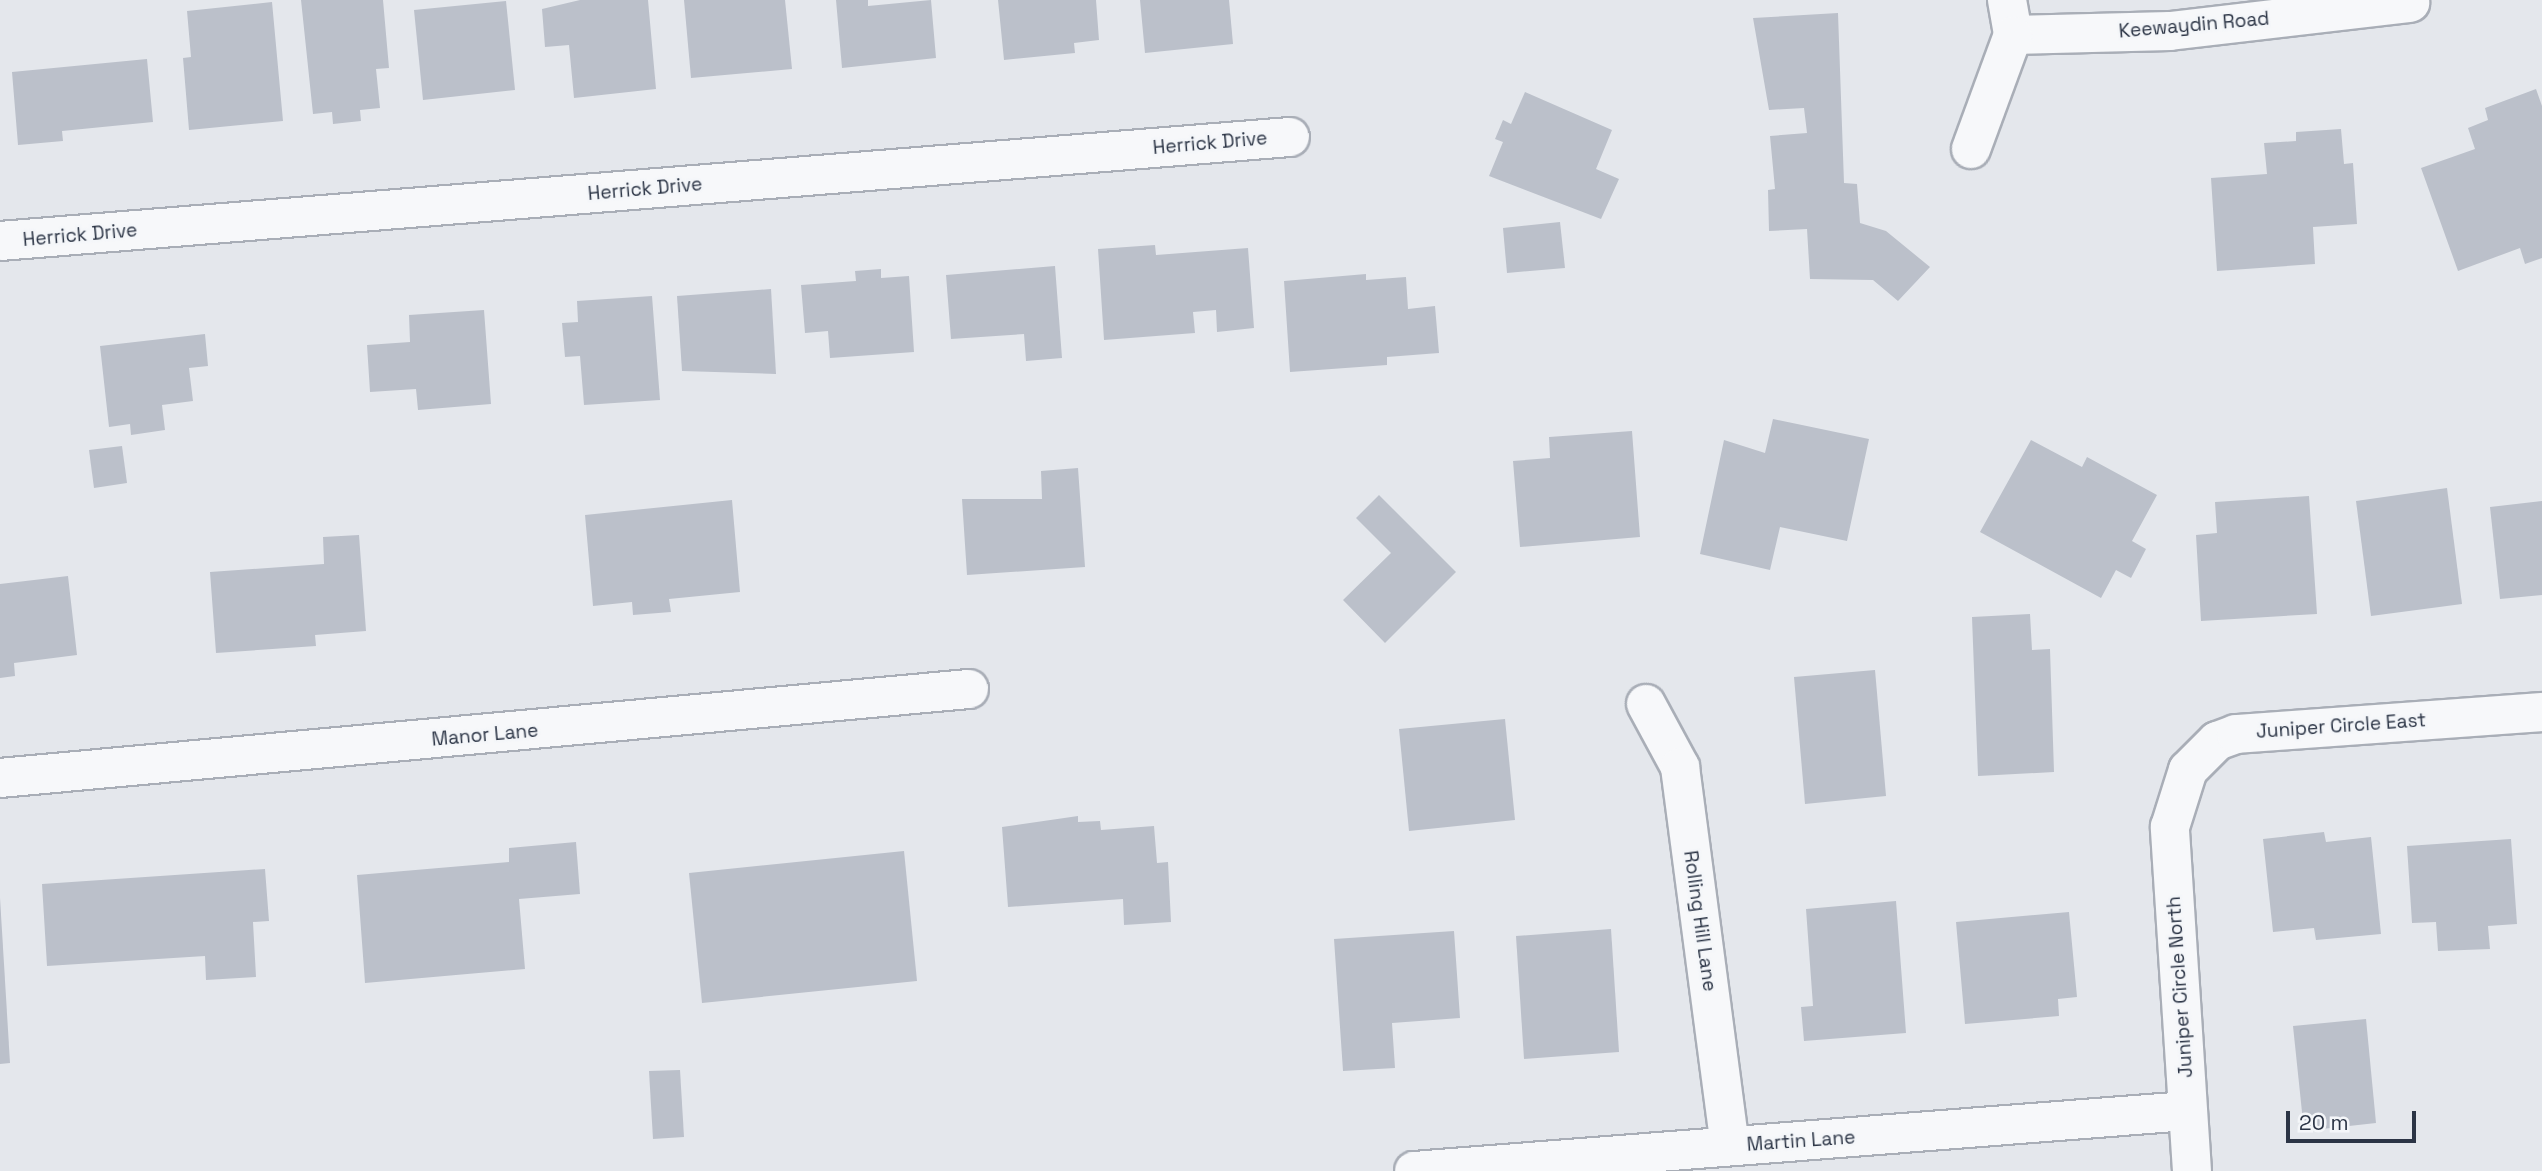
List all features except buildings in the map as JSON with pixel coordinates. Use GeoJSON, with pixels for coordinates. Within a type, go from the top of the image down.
{"type":"FeatureCollection","features":[{"type":"Feature","properties":{"kind":"street","name":"Keewaydin Road"},"geometry":{"type":"LineString","coordinates":[[2010,18],[2170,31],[2410,3]]}},
{"type":"Feature","properties":{"kind":"street"},"geometry":{"type":"LineString","coordinates":[[1971,149],[2010,18]]}},
{"type":"Feature","properties":{"kind":"street","name":"Herrick Drive"},"geometry":{"type":"LineString","coordinates":[[0,241],[1290,137]]}},
{"type":"Feature","properties":{"kind":"street","name":"Manor Lane"},"geometry":{"type":"LineString","coordinates":[[0,778],[970,689]]}},
{"type":"Feature","properties":{"kind":"street","name":"Rolling Hill Lane"},"geometry":{"type":"LineString","coordinates":[[1646,704],[1680,767],[1730,1146]]}},
{"type":"Feature","properties":{"kind":"street","name":"Juniper Circle East"},"geometry":{"type":"LineString","coordinates":[[2173,803],[2188,770],[2217,741],[2236,734],[2542,712]]}},
{"type":"Feature","properties":{"kind":"street","name":"Juniper Circle North"},"geometry":{"type":"LineString","coordinates":[[2173,803],[2192,1171]]}},
{"type":"Feature","properties":{"kind":"street","name":"Martin Lane"},"geometry":{"type":"LineString","coordinates":[[1414,1171],[2187,1111]]}}]}
